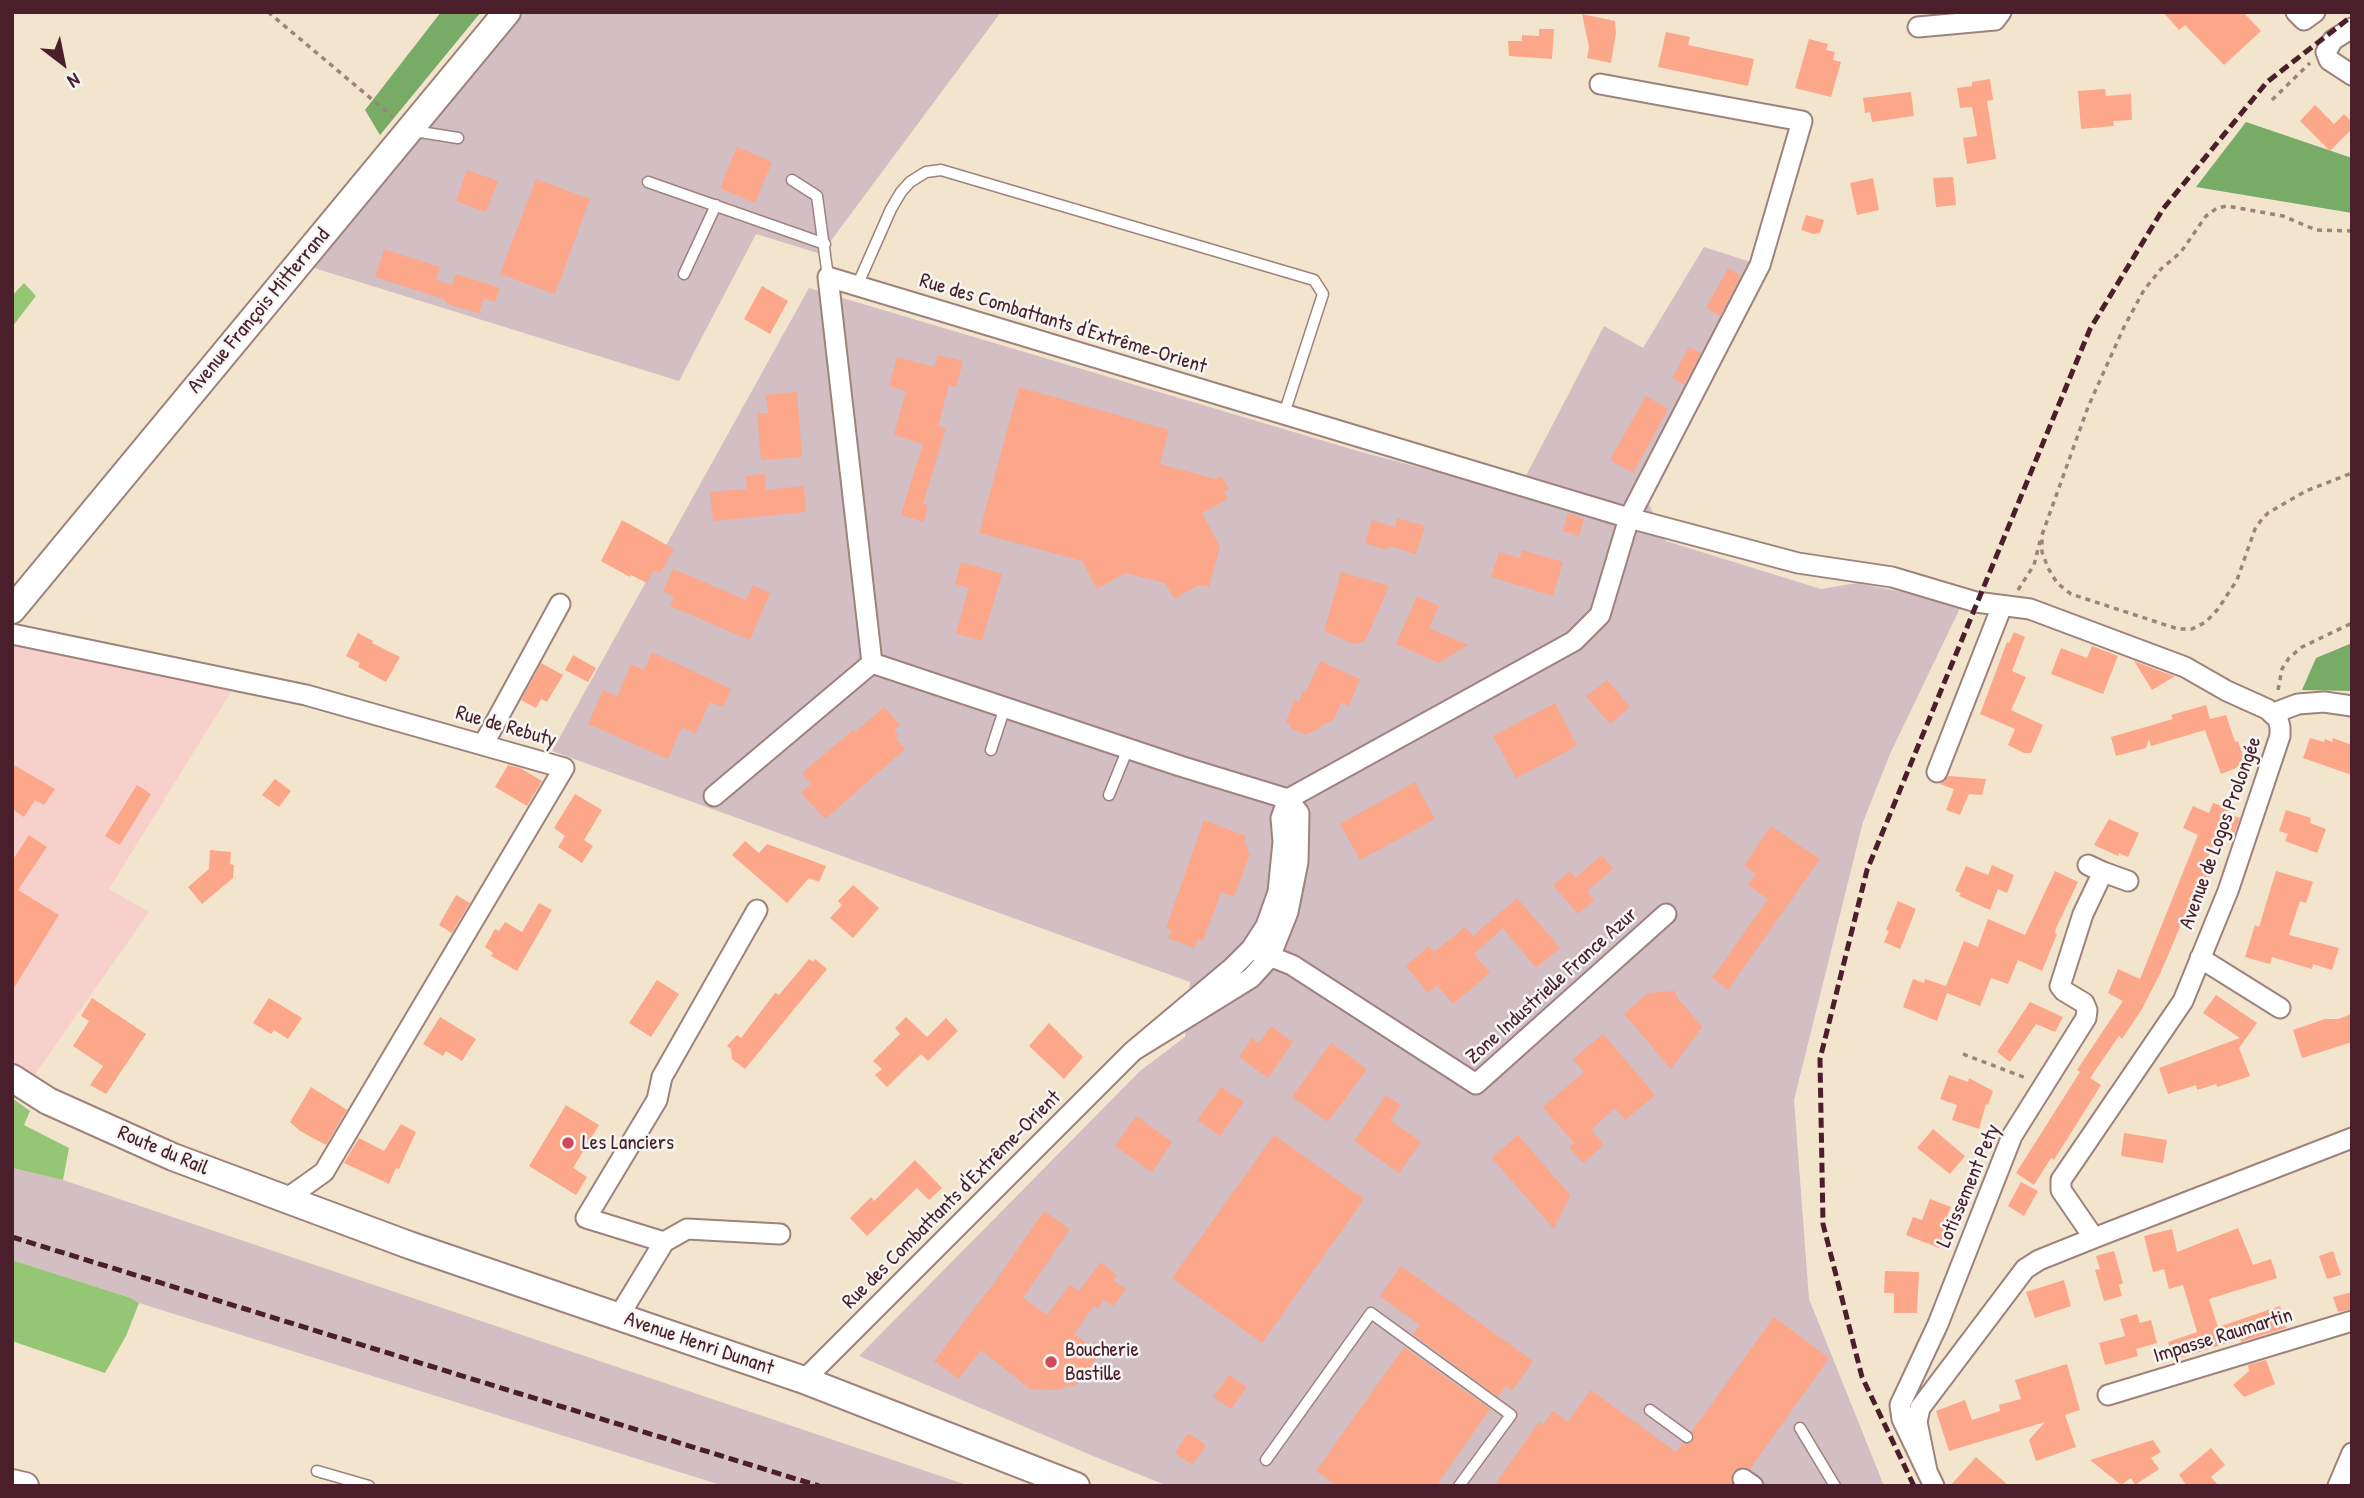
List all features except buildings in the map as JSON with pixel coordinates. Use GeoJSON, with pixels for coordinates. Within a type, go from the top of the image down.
{"type":"FeatureCollection","features":[{"type":"Feature","properties":{"kind":"street","name":"Avenue François Mitterrand"},"geometry":{"type":"LineString","coordinates":[[12,610],[507,12]]}},
{"type":"Feature","properties":{"kind":"street"},"geometry":{"type":"LineString","coordinates":[[1918,27],[1995,20],[2001,12]]}},
{"type":"Feature","properties":{"kind":"street"},"geometry":{"type":"LineString","coordinates":[[2352,28],[2333,40],[2326,52],[2329,60],[2352,75]]}},
{"type":"Feature","properties":{"kind":"street"},"geometry":{"type":"LineString","coordinates":[[873,663],[1288,799],[1574,641],[1600,615],[1629,518],[1760,264],[1802,121],[1600,84]]}},
{"type":"Feature","properties":{"kind":"street"},"geometry":{"type":"LineString","coordinates":[[828,277],[873,663]]}},
{"type":"Feature","properties":{"kind":"street","name":"Rue des Combattants d'Extrême-Orient"},"geometry":{"type":"LineString","coordinates":[[828,277],[1629,518]]}},
{"type":"Feature","properties":{"kind":"street","name":"Avenue de Logos Prolongée"},"geometry":{"type":"LineString","coordinates":[[1629,518],[1798,563],[1892,577],[1976,602],[2030,609],[2166,658],[2274,713],[2278,719],[2280,736],[2228,891],[2178,1010],[2061,1180],[2061,1190],[2094,1238]]}},
{"type":"Feature","properties":{"kind":"street"},"geometry":{"type":"LineString","coordinates":[[483,745],[560,604]]}},
{"type":"Feature","properties":{"kind":"street"},"geometry":{"type":"LineString","coordinates":[[1937,772],[2002,606]]}},
{"type":"Feature","properties":{"kind":"street","name":"Rue de Rebuty"},"geometry":{"type":"LineString","coordinates":[[12,634],[306,695],[565,768],[324,1172],[285,1199]]}},
{"type":"Feature","properties":{"kind":"street"},"geometry":{"type":"LineString","coordinates":[[714,796],[873,663]]}},
{"type":"Feature","properties":{"kind":"street"},"geometry":{"type":"LineString","coordinates":[[2274,713],[2311,702],[2352,706]]}},
{"type":"Feature","properties":{"kind":"street","name":"Rue des Combattants d'Extrême-Orient"},"geometry":{"type":"LineString","coordinates":[[804,1380],[1133,1051],[1233,967],[1251,948],[1266,926],[1278,892],[1283,842],[1281,818],[1288,799]]}},
{"type":"Feature","properties":{"kind":"street","name":"Rue des Combattants d'Extrême-Orient"},"geometry":{"type":"LineString","coordinates":[[1133,1051],[1251,978],[1270,957],[1288,912],[1298,862],[1299,813],[1288,799]]}},
{"type":"Feature","properties":{"kind":"street","name":"Lotissement Pety"},"geometry":{"type":"LineString","coordinates":[[1931,1478],[1902,1419],[1900,1405],[1938,1324],[2012,1136],[2086,1018],[2084,1003],[2060,986],[2096,868],[2128,881]]}},
{"type":"Feature","properties":{"kind":"street"},"geometry":{"type":"LineString","coordinates":[[664,1242],[586,1217],[657,1100],[662,1077],[757,910]]}},
{"type":"Feature","properties":{"kind":"street","name":"Zone Industrielle France Azur"},"geometry":{"type":"LineString","coordinates":[[1251,948],[1292,965],[1476,1084],[1666,914]]}},
{"type":"Feature","properties":{"kind":"street"},"geometry":{"type":"LineString","coordinates":[[2200,958],[2280,1008]]}},
{"type":"Feature","properties":{"kind":"street","name":"Route du Rail"},"geometry":{"type":"LineString","coordinates":[[12,1078],[48,1101],[173,1157],[318,1210]]}},
{"type":"Feature","properties":{"kind":"street"},"geometry":{"type":"LineString","coordinates":[[1931,1478],[1917,1422],[1920,1408],[2025,1269],[2039,1260],[2352,1138]]}},
{"type":"Feature","properties":{"kind":"street","name":"Avenue Henri Dunant"},"geometry":{"type":"LineString","coordinates":[[318,1210],[410,1245],[804,1380],[1076,1486]]}},
{"type":"Feature","properties":{"kind":"street"},"geometry":{"type":"LineString","coordinates":[[619,1316],[664,1242],[687,1229],[780,1234]]}},
{"type":"Feature","properties":{"kind":"street","name":"Impasse Raumartin"},"geometry":{"type":"LineString","coordinates":[[2108,1395],[2352,1321]]}},
{"type":"Feature","properties":{"kind":"street"},"geometry":{"type":"LineString","coordinates":[[2338,1486],[2352,1453]]}},
{"type":"Feature","properties":{"kind":"street"},"geometry":{"type":"LineString","coordinates":[[12,1483],[25,1486]]}},
{"type":"Feature","properties":{"kind":"lane"},"geometry":{"type":"LineString","coordinates":[[408,130],[458,138]]}},
{"type":"Feature","properties":{"kind":"lane"},"geometry":{"type":"LineString","coordinates":[[857,286],[901,192],[910,182],[926,172],[941,170],[1314,280],[1323,294],[1284,414]]}},
{"type":"Feature","properties":{"kind":"lane"},"geometry":{"type":"LineString","coordinates":[[792,180],[817,196],[828,277]]}},
{"type":"Feature","properties":{"kind":"lane"},"geometry":{"type":"LineString","coordinates":[[648,183],[825,244]]}},
{"type":"Feature","properties":{"kind":"lane"},"geometry":{"type":"LineString","coordinates":[[684,274],[716,205]]}},
{"type":"Feature","properties":{"kind":"lane"},"geometry":{"type":"LineString","coordinates":[[991,750],[1005,707]]}},
{"type":"Feature","properties":{"kind":"lane"},"geometry":{"type":"LineString","coordinates":[[1109,795],[1128,747]]}},
{"type":"Feature","properties":{"kind":"lane"},"geometry":{"type":"LineString","coordinates":[[1266,1460],[1371,1313],[1511,1415],[1459,1486]]}},
{"type":"Feature","properties":{"kind":"lane"},"geometry":{"type":"LineString","coordinates":[[1650,1410],[1687,1437]]}},
{"type":"Feature","properties":{"kind":"lane"},"geometry":{"type":"LineString","coordinates":[[1800,1428],[1835,1486]]}},
{"type":"Feature","properties":{"kind":"lane"},"geometry":{"type":"LineString","coordinates":[[317,1471],[369,1486]]}},
{"type":"Feature","properties":{"kind":"path"},"geometry":{"type":"LineString","coordinates":[[268,12],[408,130]]}},
{"type":"Feature","properties":{"kind":"path"},"geometry":{"type":"LineString","coordinates":[[2272,100],[2294,77],[2326,52]]}},
{"type":"Feature","properties":{"kind":"path"},"geometry":{"type":"LineString","coordinates":[[2002,606],[2026,579],[2034,565],[2042,535],[2088,407],[2124,327],[2144,290],[2161,269],[2181,252],[2206,216],[2217,208],[2227,206],[2283,216],[2316,230],[2352,231]]}},
{"type":"Feature","properties":{"kind":"path"},"geometry":{"type":"LineString","coordinates":[[2042,535],[2042,552],[2048,568],[2057,583],[2071,594],[2178,629],[2192,629],[2206,622],[2218,609],[2237,580],[2255,529],[2268,513],[2305,491],[2352,473]]}},
{"type":"Feature","properties":{"kind":"path"},"geometry":{"type":"LineString","coordinates":[[2274,713],[2282,669],[2289,658],[2302,647],[2352,624]]}},
{"type":"Feature","properties":{"kind":"path"},"geometry":{"type":"LineString","coordinates":[[1963,1054],[2045,1085]]}},
{"type":"Feature","properties":{"kind":"shaded area"},"geometry":{"type":"Polygon","coordinates":[[[508,12],[1001,12],[821,254],[756,234],[679,381],[298,263],[508,12]]]}},
{"type":"Feature","properties":{"kind":"shaded area"},"geometry":{"type":"Polygon","coordinates":[[[1704,247],[1760,265],[1644,493],[1666,541],[1821,589],[1857,583],[1962,604],[1890,754],[1863,822],[1794,1100],[1809,1299],[1884,1486],[1168,1486],[859,1356],[1140,1071],[1185,1037],[1190,982],[552,751],[809,288],[1361,452],[1517,493],[1604,326],[1643,348],[1704,247]]]}},
{"type":"Feature","properties":{"kind":"shaded area"},"geometry":{"type":"Polygon","coordinates":[[[12,642],[234,687],[109,889],[149,912],[26,1087],[12,1078],[12,642]]]}},
{"type":"Feature","properties":{"kind":"shaded area"},"geometry":{"type":"Polygon","coordinates":[[[12,1168],[63,1180],[970,1486],[724,1486],[139,1303],[131,1298],[12,1260],[12,1168]]]}},
{"type":"Feature","properties":{"kind":"green space"},"geometry":{"type":"Polygon","coordinates":[[[441,12],[481,12],[380,135],[365,110],[441,12]]]}},
{"type":"Feature","properties":{"kind":"green space"},"geometry":{"type":"Polygon","coordinates":[[[2246,122],[2352,158],[2352,213],[2196,187],[2246,122]]]}},
{"type":"Feature","properties":{"kind":"green space"},"geometry":{"type":"Polygon","coordinates":[[[24,283],[36,296],[12,327],[12,296],[24,283]]]}},
{"type":"Feature","properties":{"kind":"green space"},"geometry":{"type":"Polygon","coordinates":[[[2352,643],[2352,691],[2302,690],[2316,658],[2352,643]]]}},
{"type":"Feature","properties":{"kind":"green space"},"geometry":{"type":"Polygon","coordinates":[[[12,1098],[30,1111],[24,1125],[69,1148],[63,1180],[12,1168],[12,1098]]]}},
{"type":"Feature","properties":{"kind":"green space"},"geometry":{"type":"Polygon","coordinates":[[[12,1260],[131,1298],[139,1303],[126,1336],[105,1373],[12,1341],[12,1260]]]}},
{"type":"Feature","properties":{"kind":"railway"},"geometry":{"type":"LineString","coordinates":[[1914,1486],[1862,1377],[1823,1224],[1820,1059],[1867,870],[2090,329],[2163,209],[2267,82],[2352,16]]}},
{"type":"Feature","properties":{"kind":"railway"},"geometry":{"type":"LineString","coordinates":[[12,1237],[819,1486]]}},
{"type":"Feature","properties":{"kind":"place","name":"Les Lanciers"},"geometry":{"type":"Point","coordinates":[568,1143]}},
{"type":"Feature","properties":{"kind":"place","name":"Boucherie Bastille"},"geometry":{"type":"Point","coordinates":[1051,1362]}}]}
